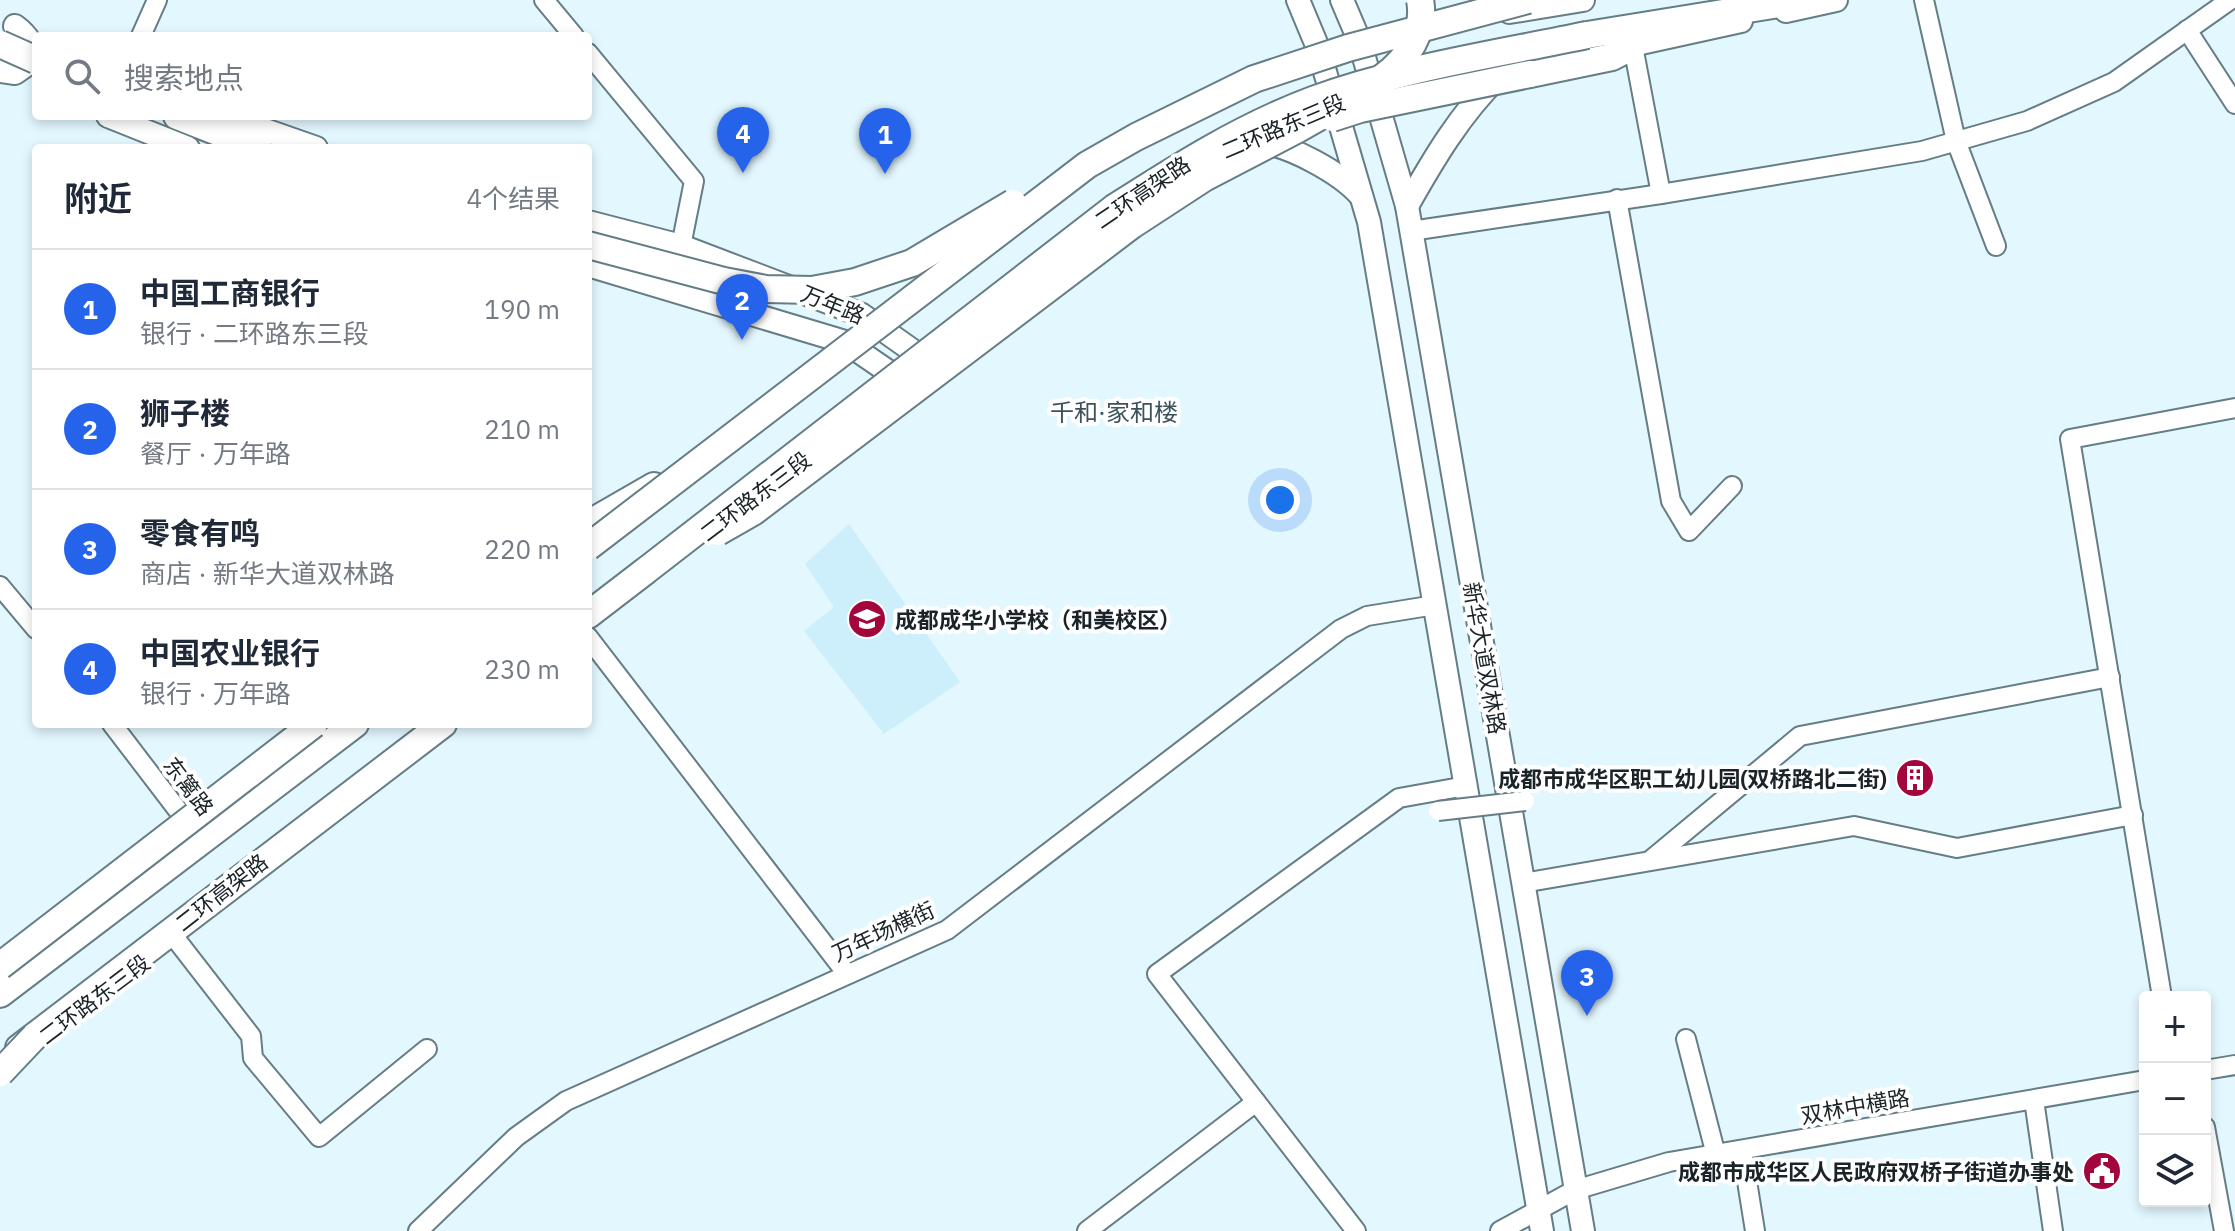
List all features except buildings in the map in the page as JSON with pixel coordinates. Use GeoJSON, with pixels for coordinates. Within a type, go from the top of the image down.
{"type":"FeatureCollection","features":[{"type":"Feature","properties":{"kind":"highway"},"geometry":{"type":"LineString","coordinates":[[644,572],[753,512],[1132,225],[1204,178],[1355,96],[1393,69],[1406,57],[1422,18],[1420,0]]}},
{"type":"Feature","properties":{"kind":"highway","name":"二环高架路"},"geometry":{"type":"LineString","coordinates":[[592,544],[1087,165],[1136,137],[1254,79],[1348,48],[1528,0]]}},
{"type":"Feature","properties":{"kind":"highway","name":"二环高架路"},"geometry":{"type":"LineString","coordinates":[[592,612],[1114,208],[1189,160],[1252,126],[1314,100],[1402,74],[1587,35],[1804,0]]}},
{"type":"Feature","properties":{"kind":"highway"},"geometry":{"type":"LineString","coordinates":[[5,30],[32,56]]}},
{"type":"Feature","properties":{"kind":"highway"},"geometry":{"type":"LineString","coordinates":[[1298,129],[1360,109],[1520,69],[1612,57],[1633,46]]}},
{"type":"Feature","properties":{"kind":"highway"},"geometry":{"type":"LineString","coordinates":[[187,120],[248,144]]}},
{"type":"Feature","properties":{"kind":"highway"},"geometry":{"type":"LineString","coordinates":[[592,246],[724,281],[766,289],[812,290],[855,282],[912,263],[1016,201],[1087,165]]}},
{"type":"Feature","properties":{"kind":"highway"},"geometry":{"type":"LineString","coordinates":[[592,522],[667,478]]}},
{"type":"Feature","properties":{"kind":"highway"},"geometry":{"type":"LineString","coordinates":[[0,966],[309,728]]}},
{"type":"Feature","properties":{"kind":"highway"},"geometry":{"type":"LineString","coordinates":[[0,994],[350,728]]}},
{"type":"Feature","properties":{"kind":"highway","name":"二环高架路"},"geometry":{"type":"LineString","coordinates":[[0,1062],[438,728]]}},
{"type":"Feature","properties":{"kind":"highway"},"geometry":{"type":"LineString","coordinates":[[0,1071],[35,1036]]}},
{"type":"Feature","properties":{"kind":"main road","name":"新华大道双林路"},"geometry":{"type":"LineString","coordinates":[[1298,0],[1318,48],[1369,222],[1540,1220]]}},
{"type":"Feature","properties":{"kind":"main road","name":"新华大道双林路"},"geometry":{"type":"LineString","coordinates":[[1342,0],[1359,40],[1407,206],[1583,1231]]}},
{"type":"Feature","properties":{"kind":"main road"},"geometry":{"type":"LineString","coordinates":[[592,536],[1103,145],[1265,65],[1318,48],[1430,30],[1579,0]]}},
{"type":"Feature","properties":{"kind":"main road"},"geometry":{"type":"LineString","coordinates":[[1633,46],[1836,0]]}},
{"type":"Feature","properties":{"kind":"main road"},"geometry":{"type":"LineString","coordinates":[[5,30],[32,35]]}},
{"type":"Feature","properties":{"kind":"main road"},"geometry":{"type":"LineString","coordinates":[[5,30],[30,40],[32,45]]}},
{"type":"Feature","properties":{"kind":"main road"},"geometry":{"type":"LineString","coordinates":[[0,71],[15,73],[32,61]]}},
{"type":"Feature","properties":{"kind":"main road"},"geometry":{"type":"LineString","coordinates":[[1407,206],[1447,138],[1481,94],[1520,69]]}},
{"type":"Feature","properties":{"kind":"main road","name":"二环路东三段"},"geometry":{"type":"LineString","coordinates":[[592,619],[905,383],[1128,208],[1227,147],[1373,89],[1520,69]]}},
{"type":"Feature","properties":{"kind":"main road"},"geometry":{"type":"LineString","coordinates":[[0,71],[32,84]]}},
{"type":"Feature","properties":{"kind":"main road"},"geometry":{"type":"LineString","coordinates":[[118,120],[178,144]]}},
{"type":"Feature","properties":{"kind":"main road"},"geometry":{"type":"LineString","coordinates":[[236,120],[305,144]]}},
{"type":"Feature","properties":{"kind":"main road"},"geometry":{"type":"LineString","coordinates":[[1227,147],[1263,142],[1291,151],[1349,182],[1362,197]]}},
{"type":"Feature","properties":{"kind":"main road","name":"万年路"},"geometry":{"type":"LineString","coordinates":[[592,223],[681,246],[873,320],[930,363]]}},
{"type":"Feature","properties":{"kind":"main road","name":"万年路"},"geometry":{"type":"LineString","coordinates":[[592,266],[845,342],[905,383]]}},
{"type":"Feature","properties":{"kind":"main road"},"geometry":{"type":"LineString","coordinates":[[0,984],[199,838],[342,728]]}},
{"type":"Feature","properties":{"kind":"main road","name":"二环路东三段"},"geometry":{"type":"LineString","coordinates":[[0,1071],[449,728]]}},
{"type":"Feature","properties":{"kind":"street"},"geometry":{"type":"LineString","coordinates":[[143,32],[157,0]]}},
{"type":"Feature","properties":{"kind":"street"},"geometry":{"type":"LineString","coordinates":[[544,0],[571,32]]}},
{"type":"Feature","properties":{"kind":"street"},"geometry":{"type":"LineString","coordinates":[[1924,0],[1956,141],[1996,246]]}},
{"type":"Feature","properties":{"kind":"street"},"geometry":{"type":"LineString","coordinates":[[1411,231],[1922,151],[2027,121],[2114,82],[2230,0]]}},
{"type":"Feature","properties":{"kind":"street"},"geometry":{"type":"LineString","coordinates":[[2187,30],[2235,104]]}},
{"type":"Feature","properties":{"kind":"street"},"geometry":{"type":"LineString","coordinates":[[1633,46],[1661,194]]}},
{"type":"Feature","properties":{"kind":"street"},"geometry":{"type":"LineString","coordinates":[[592,58],[694,181],[681,246]]}},
{"type":"Feature","properties":{"kind":"street"},"geometry":{"type":"LineString","coordinates":[[1617,199],[1671,501],[1689,531],[1732,486]]}},
{"type":"Feature","properties":{"kind":"street"},"geometry":{"type":"LineString","coordinates":[[2161,991],[2070,439],[2235,408]]}},
{"type":"Feature","properties":{"kind":"street"},"geometry":{"type":"LineString","coordinates":[[0,586],[32,624]]}},
{"type":"Feature","properties":{"kind":"street","name":"万年场横街"},"geometry":{"type":"LineString","coordinates":[[418,1231],[516,1137],[566,1101],[947,930],[1341,629],[1367,616],[1435,605]]}},
{"type":"Feature","properties":{"kind":"street"},"geometry":{"type":"LineString","coordinates":[[592,642],[847,974]]}},
{"type":"Feature","properties":{"kind":"street"},"geometry":{"type":"LineString","coordinates":[[1650,860],[1800,736],[2110,677]]}},
{"type":"Feature","properties":{"kind":"street","name":"东篱路"},"geometry":{"type":"LineString","coordinates":[[115,728],[199,838]]}},
{"type":"Feature","properties":{"kind":"street"},"geometry":{"type":"LineString","coordinates":[[1356,1231],[1157,974],[1399,798],[1466,786]]}},
{"type":"Feature","properties":{"kind":"street"},"geometry":{"type":"LineString","coordinates":[[1438,811],[1525,801]]}},
{"type":"Feature","properties":{"kind":"street"},"geometry":{"type":"LineString","coordinates":[[1523,883],[1854,826],[1957,848],[2133,815]]}},
{"type":"Feature","properties":{"kind":"street"},"geometry":{"type":"LineString","coordinates":[[175,938],[251,1036],[253,1058],[319,1137],[427,1049]]}},
{"type":"Feature","properties":{"kind":"street"},"geometry":{"type":"LineString","coordinates":[[1686,1039],[1716,1155]]}},
{"type":"Feature","properties":{"kind":"street"},"geometry":{"type":"LineString","coordinates":[[2211,1069],[2235,1065]]}},
{"type":"Feature","properties":{"kind":"street","name":"双林中横路"},"geometry":{"type":"LineString","coordinates":[[1500,1231],[1540,1220],[1575,1190],[1669,1162],[2139,1081]]}},
{"type":"Feature","properties":{"kind":"street"},"geometry":{"type":"LineString","coordinates":[[2034,1100],[2053,1231]]}},
{"type":"Feature","properties":{"kind":"street"},"geometry":{"type":"LineString","coordinates":[[1087,1231],[1256,1102]]}},
{"type":"Feature","properties":{"kind":"street"},"geometry":{"type":"LineString","coordinates":[[2206,1135],[2224,1231]]}},
{"type":"Feature","properties":{"kind":"street"},"geometry":{"type":"LineString","coordinates":[[1742,1150],[1755,1231]]}},
{"type":"Feature","properties":{"kind":"shaded area","name":"成都成华小学校（和美校区）"},"geometry":{"type":"Polygon","coordinates":[[[849,524],[960,682],[884,734],[804,631],[834,607],[805,564],[849,524]]]}},
{"type":"Feature","properties":{"kind":"place","name":"中国农业银行"},"geometry":{"type":"Point","coordinates":[743,173]}},
{"type":"Feature","properties":{"kind":"place","name":"中国工商银行"},"geometry":{"type":"Point","coordinates":[885,174]}},
{"type":"Feature","properties":{"kind":"place","name":"狮子楼"},"geometry":{"type":"Point","coordinates":[742,340]}},
{"type":"Feature","properties":{"kind":"place","name":"成都成华小学校（和美校区）"},"geometry":{"type":"Point","coordinates":[867,619]}},
{"type":"Feature","properties":{"kind":"place","name":"成都市成华区职工幼儿园(双桥路北二街)"},"geometry":{"type":"Point","coordinates":[1915,778]}},
{"type":"Feature","properties":{"kind":"place","name":"零食有鸣"},"geometry":{"type":"Point","coordinates":[1587,1016]}},
{"type":"Feature","properties":{"kind":"place","name":"成都市成华区人民政府双桥子街道办事处"},"geometry":{"type":"Point","coordinates":[2102,1171]}},
{"type":"Feature","properties":{"kind":"district","name":"千和·家和楼"},"geometry":{"type":"Point","coordinates":[1114,412]}}]}
